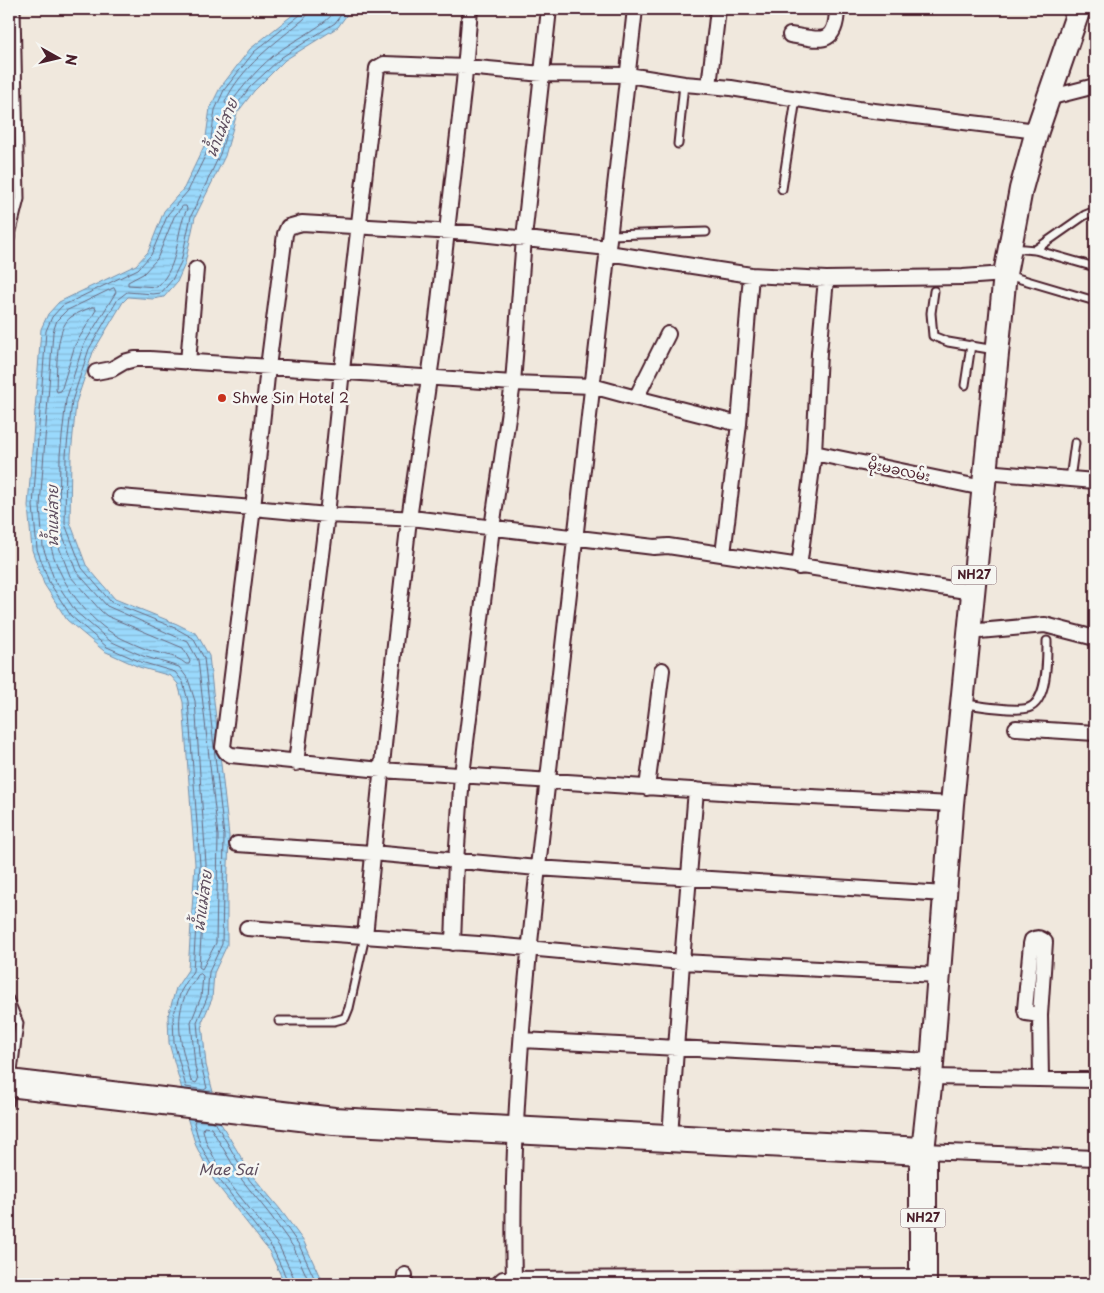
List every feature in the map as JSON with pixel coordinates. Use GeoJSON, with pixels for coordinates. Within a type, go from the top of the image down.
{"type":"FeatureCollection","features":[{"type":"Feature","properties":{"kind":"highway"},"geometry":{"type":"LineString","coordinates":[[10,1090],[91,1093],[334,1121],[923,1151]]}},
{"type":"Feature","properties":{"kind":"highway","name":"NH27"},"geometry":{"type":"LineString","coordinates":[[923,1151],[923,1281]]}},
{"type":"Feature","properties":{"kind":"main road","name":"NH27"},"geometry":{"type":"LineString","coordinates":[[923,1151],[968,632],[1005,274],[1021,189],[1037,131],[1079,9]]}},
{"type":"Feature","properties":{"kind":"street"},"geometry":{"type":"LineString","coordinates":[[365,936],[372,853],[409,519],[430,376],[448,232],[466,67],[470,9]]}},
{"type":"Feature","properties":{"kind":"street"},"geometry":{"type":"LineString","coordinates":[[453,943],[462,775],[492,528],[513,383],[524,238],[550,9]]}},
{"type":"Feature","properties":{"kind":"street"},"geometry":{"type":"LineString","coordinates":[[514,1279],[513,1230],[516,1130],[529,950],[635,9]]}},
{"type":"Feature","properties":{"kind":"street"},"geometry":{"type":"LineString","coordinates":[[709,86],[718,9]]}},
{"type":"Feature","properties":{"kind":"street"},"geometry":{"type":"LineString","coordinates":[[790,35],[828,38],[831,35],[837,16],[837,9]]}},
{"type":"Feature","properties":{"kind":"street"},"geometry":{"type":"LineString","coordinates":[[296,763],[327,514],[377,68],[384,64],[466,67],[542,74],[628,75],[684,84],[731,88],[858,110],[1037,131]]}},
{"type":"Feature","properties":{"kind":"street"},"geometry":{"type":"LineString","coordinates":[[1048,98],[1095,86]]}},
{"type":"Feature","properties":{"kind":"street"},"geometry":{"type":"LineString","coordinates":[[952,804],[647,788],[381,770],[296,763],[232,755],[226,752],[223,747],[253,508],[268,367],[285,234],[288,227],[302,223],[609,245],[752,275],[826,279],[963,277],[1005,274]]}},
{"type":"Feature","properties":{"kind":"street"},"geometry":{"type":"LineString","coordinates":[[188,362],[196,270]]}},
{"type":"Feature","properties":{"kind":"street"},"geometry":{"type":"LineString","coordinates":[[723,554],[739,424],[752,275]]}},
{"type":"Feature","properties":{"kind":"street"},"geometry":{"type":"LineString","coordinates":[[799,567],[814,452],[819,353],[826,279]]}},
{"type":"Feature","properties":{"kind":"street"},"geometry":{"type":"LineString","coordinates":[[636,398],[668,334]]}},
{"type":"Feature","properties":{"kind":"street"},"geometry":{"type":"LineString","coordinates":[[96,372],[112,369],[124,362],[135,359],[150,359],[342,370],[513,383],[592,386],[739,424]]}},
{"type":"Feature","properties":{"kind":"street","name":"မိုးမခလမ်း"},"geometry":{"type":"LineString","coordinates":[[814,452],[984,480],[1095,481]]}},
{"type":"Feature","properties":{"kind":"street"},"geometry":{"type":"LineString","coordinates":[[120,496],[327,514],[409,519],[654,547],[668,546],[973,592]]}},
{"type":"Feature","properties":{"kind":"street"},"geometry":{"type":"LineString","coordinates":[[968,632],[1045,625],[1095,638]]}},
{"type":"Feature","properties":{"kind":"street"},"geometry":{"type":"LineString","coordinates":[[647,788],[662,670]]}},
{"type":"Feature","properties":{"kind":"street"},"geometry":{"type":"LineString","coordinates":[[1016,728],[1095,734]]}},
{"type":"Feature","properties":{"kind":"street"},"geometry":{"type":"LineString","coordinates":[[670,1137],[696,790]]}},
{"type":"Feature","properties":{"kind":"street"},"geometry":{"type":"LineString","coordinates":[[237,844],[372,853],[537,868],[945,894]]}},
{"type":"Feature","properties":{"kind":"street"},"geometry":{"type":"LineString","coordinates":[[247,928],[493,945],[529,950],[682,962],[938,976]]}},
{"type":"Feature","properties":{"kind":"street"},"geometry":{"type":"LineString","coordinates":[[1040,1015],[1026,1013],[1025,1009],[1031,944],[1032,940],[1036,938],[1042,939],[1045,942],[1040,1015],[1041,1079]]}},
{"type":"Feature","properties":{"kind":"street"},"geometry":{"type":"LineString","coordinates":[[522,1040],[676,1047],[1041,1079],[1095,1080]]}},
{"type":"Feature","properties":{"kind":"street"},"geometry":{"type":"LineString","coordinates":[[923,1151],[1095,1158]]}},
{"type":"Feature","properties":{"kind":"street"},"geometry":{"type":"LineString","coordinates":[[498,1284],[503,1279],[923,1281]]}},
{"type":"Feature","properties":{"kind":"lane"},"geometry":{"type":"LineString","coordinates":[[9,243],[20,199],[16,9]]}},
{"type":"Feature","properties":{"kind":"lane"},"geometry":{"type":"LineString","coordinates":[[678,144],[684,84]]}},
{"type":"Feature","properties":{"kind":"lane"},"geometry":{"type":"LineString","coordinates":[[782,189],[796,99]]}},
{"type":"Feature","properties":{"kind":"lane"},"geometry":{"type":"LineString","coordinates":[[1035,250],[1085,214],[1095,210]]}},
{"type":"Feature","properties":{"kind":"lane"},"geometry":{"type":"LineString","coordinates":[[609,245],[706,232]]}},
{"type":"Feature","properties":{"kind":"lane"},"geometry":{"type":"LineString","coordinates":[[1009,248],[1035,250],[1095,267]]}},
{"type":"Feature","properties":{"kind":"lane"},"geometry":{"type":"LineString","coordinates":[[1005,274],[1095,301]]}},
{"type":"Feature","properties":{"kind":"lane"},"geometry":{"type":"LineString","coordinates":[[934,291],[931,313],[933,336],[948,342],[997,350]]}},
{"type":"Feature","properties":{"kind":"lane"},"geometry":{"type":"LineString","coordinates":[[965,385],[971,345]]}},
{"type":"Feature","properties":{"kind":"lane"},"geometry":{"type":"LineString","coordinates":[[1070,480],[1075,443]]}},
{"type":"Feature","properties":{"kind":"lane"},"geometry":{"type":"LineString","coordinates":[[963,704],[1011,709],[1027,708],[1033,705],[1039,697],[1044,684],[1048,641]]}},
{"type":"Feature","properties":{"kind":"lane"},"geometry":{"type":"LineString","coordinates":[[279,1021],[334,1021],[345,1018],[349,1008],[365,936]]}},
{"type":"Feature","properties":{"kind":"lane"},"geometry":{"type":"LineString","coordinates":[[9,999],[19,1023],[10,1090]]}},
{"type":"Feature","properties":{"kind":"water","name":"น้ำแม่สาย"},"geometry":{"type":"Polygon","coordinates":[[[300,9],[351,9],[338,27],[285,60],[254,91],[237,113],[225,156],[195,217],[185,264],[177,282],[164,297],[153,299],[128,297],[123,302],[93,352],[76,403],[71,455],[70,522],[86,565],[115,599],[197,634],[209,656],[229,836],[227,945],[214,973],[212,999],[202,1022],[206,1065],[214,1096],[183,1093],[169,1043],[168,1016],[176,988],[188,970],[195,864],[183,702],[178,684],[171,676],[139,667],[104,651],[67,620],[44,584],[32,550],[28,506],[41,329],[48,314],[59,302],[136,265],[148,252],[164,211],[184,188],[205,144],[210,108],[220,88],[250,49],[300,9]]]}},
{"type":"Feature","properties":{"kind":"water","name":"Mae Sai"},"geometry":{"type":"Polygon","coordinates":[[[186,1114],[217,1117],[251,1174],[304,1242],[323,1284],[285,1284],[269,1251],[214,1181],[196,1146],[186,1114]]]}},
{"type":"Feature","properties":{"kind":"place","name":"Shwe Sin Hotel 2"},"geometry":{"type":"Point","coordinates":[222,398]}}]}
